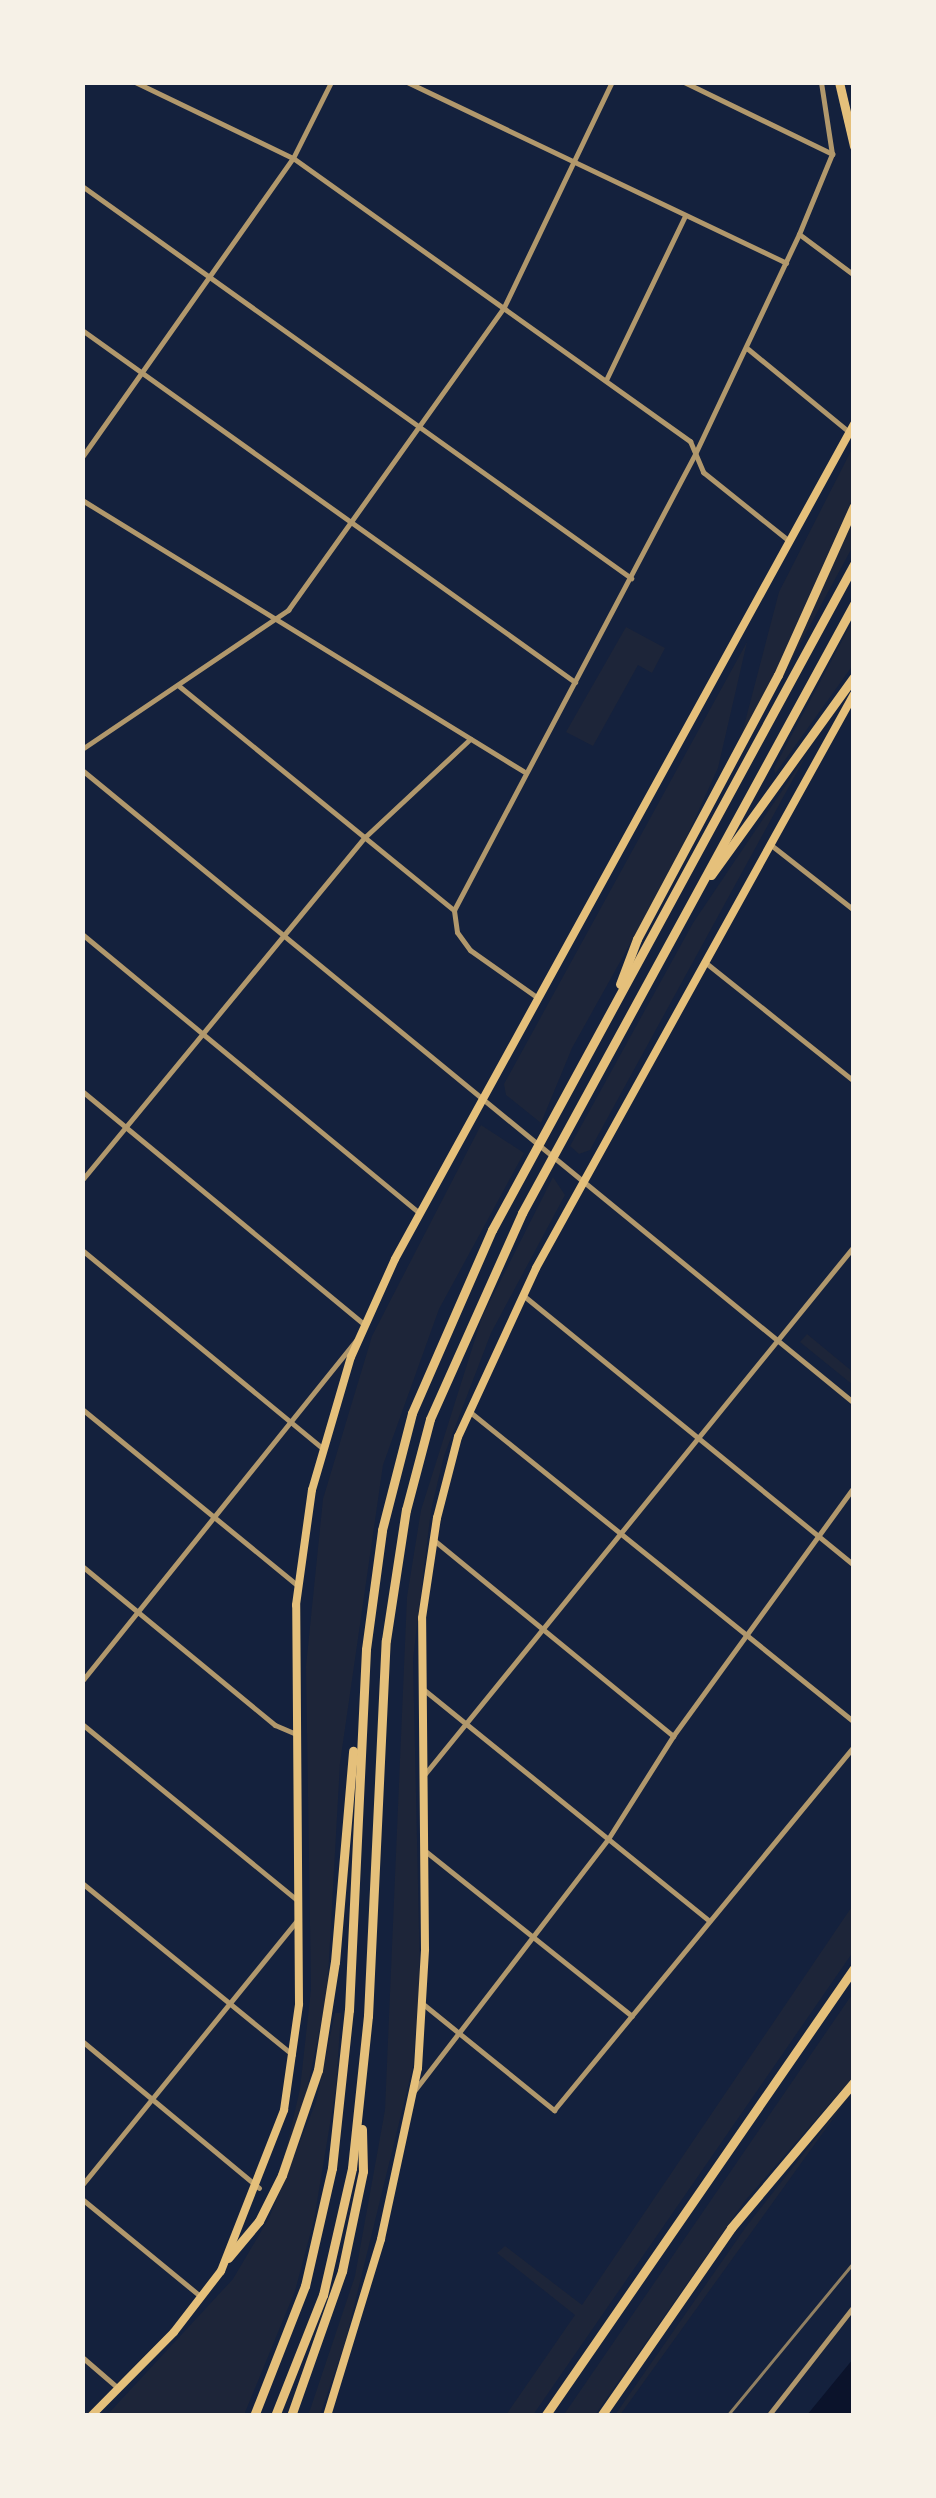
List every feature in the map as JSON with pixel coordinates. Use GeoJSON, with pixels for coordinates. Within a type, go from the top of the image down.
{"type":"FeatureCollection","features":[{"type":"Feature","properties":{"kind":"highway"},"geometry":{"type":"LineString","coordinates":[[839,82],[854,146]]}},
{"type":"Feature","properties":{"kind":"highway"},"geometry":{"type":"LineString","coordinates":[[606,1019],[637,939],[778,675],[854,506]]}},
{"type":"Feature","properties":{"kind":"highway"},"geometry":{"type":"LineString","coordinates":[[228,2258],[259,2221],[282,2175],[318,2070],[380,1540],[419,1394],[492,1230],[854,564]]}},
{"type":"Feature","properties":{"kind":"highway"},"geometry":{"type":"LineString","coordinates":[[292,2416],[327,2322],[363,2171],[362,2091],[384,1660],[398,1548],[419,1455],[489,1280],[854,604]]}},
{"type":"Feature","properties":{"kind":"highway"},"geometry":{"type":"LineString","coordinates":[[689,906],[854,677]]}},
{"type":"Feature","properties":{"kind":"highway"},"geometry":{"type":"LineString","coordinates":[[254,2416],[308,2276],[335,2148],[349,2010],[362,1689]]}},
{"type":"Feature","properties":{"kind":"highway"},"geometry":{"type":"LineString","coordinates":[[545,2416],[854,1968]]}},
{"type":"Feature","properties":{"kind":"highway"},"geometry":{"type":"LineString","coordinates":[[601,2416],[731,2228],[854,2082]]}},
{"type":"Feature","properties":{"kind":"highway"},"geometry":{"type":"LineString","coordinates":[[276,2416],[333,2259],[362,2091]]}},
{"type":"Feature","properties":{"kind":"main road"},"geometry":{"type":"LineString","coordinates":[[91,2416],[203,2298],[228,2258],[259,2188],[294,2056],[298,1586],[322,1448],[358,1339],[420,1213],[851,428]]}},
{"type":"Feature","properties":{"kind":"main road"},"geometry":{"type":"LineString","coordinates":[[330,2416],[413,2092],[424,2004],[420,1687],[433,1539],[468,1410],[522,1294],[854,694]]}},
{"type":"Feature","properties":{"kind":"street"},"geometry":{"type":"LineString","coordinates":[[136,82],[294,158],[690,441],[704,472],[789,542]]}},
{"type":"Feature","properties":{"kind":"street"},"geometry":{"type":"LineString","coordinates":[[82,456],[294,158],[331,82]]}},
{"type":"Feature","properties":{"kind":"street"},"geometry":{"type":"LineString","coordinates":[[407,82],[786,263]]}},
{"type":"Feature","properties":{"kind":"street"},"geometry":{"type":"LineString","coordinates":[[82,749],[277,618],[353,522],[504,307],[612,82]]}},
{"type":"Feature","properties":{"kind":"street"},"geometry":{"type":"LineString","coordinates":[[684,82],[832,154]]}},
{"type":"Feature","properties":{"kind":"street"},"geometry":{"type":"LineString","coordinates":[[454,910],[523,771],[575,682],[695,454],[748,349],[799,234],[832,154],[821,82]]}},
{"type":"Feature","properties":{"kind":"street"},"geometry":{"type":"LineString","coordinates":[[82,186],[630,578]]}},
{"type":"Feature","properties":{"kind":"street"},"geometry":{"type":"LineString","coordinates":[[606,380],[685,216]]}},
{"type":"Feature","properties":{"kind":"street"},"geometry":{"type":"LineString","coordinates":[[799,234],[854,275]]}},
{"type":"Feature","properties":{"kind":"street"},"geometry":{"type":"LineString","coordinates":[[82,330],[575,682]]}},
{"type":"Feature","properties":{"kind":"street"},"geometry":{"type":"LineString","coordinates":[[748,349],[851,428]]}},
{"type":"Feature","properties":{"kind":"street"},"geometry":{"type":"LineString","coordinates":[[82,500],[523,771]]}},
{"type":"Feature","properties":{"kind":"street"},"geometry":{"type":"LineString","coordinates":[[180,686],[454,910],[466,945],[538,998]]}},
{"type":"Feature","properties":{"kind":"street"},"geometry":{"type":"LineString","coordinates":[[82,1180],[365,837],[470,738]]}},
{"type":"Feature","properties":{"kind":"street"},"geometry":{"type":"LineString","coordinates":[[82,770],[854,1403]]}},
{"type":"Feature","properties":{"kind":"street"},"geometry":{"type":"LineString","coordinates":[[769,844],[854,910]]}},
{"type":"Feature","properties":{"kind":"street"},"geometry":{"type":"LineString","coordinates":[[82,934],[420,1213]]}},
{"type":"Feature","properties":{"kind":"street"},"geometry":{"type":"LineString","coordinates":[[704,962],[854,1081]]}},
{"type":"Feature","properties":{"kind":"street"},"geometry":{"type":"LineString","coordinates":[[82,1091],[364,1324]]}},
{"type":"Feature","properties":{"kind":"street"},"geometry":{"type":"LineString","coordinates":[[422,1778],[539,1627],[854,1246]]}},
{"type":"Feature","properties":{"kind":"street"},"geometry":{"type":"LineString","coordinates":[[82,1250],[322,1448]]}},
{"type":"Feature","properties":{"kind":"street"},"geometry":{"type":"LineString","coordinates":[[522,1294],[854,1566]]}},
{"type":"Feature","properties":{"kind":"street"},"geometry":{"type":"LineString","coordinates":[[82,1681],[358,1339]]}},
{"type":"Feature","properties":{"kind":"street"},"geometry":{"type":"LineString","coordinates":[[82,1409],[298,1586]]}},
{"type":"Feature","properties":{"kind":"street"},"geometry":{"type":"LineString","coordinates":[[468,1410],[854,1722]]}},
{"type":"Feature","properties":{"kind":"street"},"geometry":{"type":"LineString","coordinates":[[413,2092],[608,1839],[673,1736],[854,1487]]}},
{"type":"Feature","properties":{"kind":"street"},"geometry":{"type":"LineString","coordinates":[[433,1539],[673,1736]]}},
{"type":"Feature","properties":{"kind":"street"},"geometry":{"type":"LineString","coordinates":[[82,1566],[274,1724],[294,1733]]}},
{"type":"Feature","properties":{"kind":"street"},"geometry":{"type":"LineString","coordinates":[[420,1687],[709,1922]]}},
{"type":"Feature","properties":{"kind":"street"},"geometry":{"type":"LineString","coordinates":[[82,1724],[298,1901]]}},
{"type":"Feature","properties":{"kind":"street"},"geometry":{"type":"LineString","coordinates":[[424,2004],[554,2110],[854,1746]]}},
{"type":"Feature","properties":{"kind":"street"},"geometry":{"type":"LineString","coordinates":[[424,1850],[632,2016]]}},
{"type":"Feature","properties":{"kind":"street"},"geometry":{"type":"LineString","coordinates":[[82,1883],[294,2056]]}},
{"type":"Feature","properties":{"kind":"street"},"geometry":{"type":"LineString","coordinates":[[82,2185],[298,1920]]}},
{"type":"Feature","properties":{"kind":"street"},"geometry":{"type":"LineString","coordinates":[[82,2041],[259,2188]]}},
{"type":"Feature","properties":{"kind":"street"},"geometry":{"type":"LineString","coordinates":[[82,2199],[203,2298]]}},
{"type":"Feature","properties":{"kind":"street"},"geometry":{"type":"LineString","coordinates":[[768,2416],[854,2306]]}},
{"type":"Feature","properties":{"kind":"street"},"geometry":{"type":"LineString","coordinates":[[82,2357],[118,2388]]}},
{"type":"Feature","properties":{"kind":"shaded area"},"geometry":{"type":"Polygon","coordinates":[[[853,447],[853,546],[733,768],[779,592],[853,447]]]}},
{"type":"Feature","properties":{"kind":"shaded area"},"geometry":{"type":"Polygon","coordinates":[[[853,620],[853,665],[775,774],[774,768],[853,620]]]}},
{"type":"Feature","properties":{"kind":"shaded area"},"geometry":{"type":"Polygon","coordinates":[[[626,627],[665,648],[652,673],[638,665],[593,746],[566,732],[626,627]]]}},
{"type":"Feature","properties":{"kind":"shaded area"},"geometry":{"type":"Polygon","coordinates":[[[747,642],[718,768],[672,869],[572,1048],[541,1123],[506,1095],[504,1084],[747,642]]]}},
{"type":"Feature","properties":{"kind":"shaded area"},"geometry":{"type":"Polygon","coordinates":[[[808,752],[590,1150],[579,1154],[570,1146],[693,923],[808,752]]]}},
{"type":"Feature","properties":{"kind":"shaded area"},"geometry":{"type":"Polygon","coordinates":[[[481,1125],[524,1153],[439,1309],[383,1465],[340,1763],[327,1995],[303,2109],[283,2163],[300,2089],[311,1989],[306,1666],[323,1499],[372,1336],[481,1125]]]}},
{"type":"Feature","properties":{"kind":"shaded area"},"geometry":{"type":"Polygon","coordinates":[[[553,1177],[565,1195],[491,1333],[444,1456],[431,1510],[413,1659],[420,1975],[413,2066],[345,2343],[320,2415],[308,2416],[355,2276],[385,2110],[407,1597],[421,1510],[482,1317],[553,1177]]]}},
{"type":"Feature","properties":{"kind":"shaded area"},"geometry":{"type":"Polygon","coordinates":[[[807,1334],[853,1372],[853,1385],[800,1342],[807,1334]]]}},
{"type":"Feature","properties":{"kind":"shaded area"},"geometry":{"type":"Polygon","coordinates":[[[853,1905],[853,1952],[533,2415],[506,2415],[575,2315],[497,2253],[505,2246],[582,2305],[853,1905]]]}},
{"type":"Feature","properties":{"kind":"shaded area"},"geometry":{"type":"Polygon","coordinates":[[[853,1993],[853,2077],[744,2202],[595,2415],[563,2416],[853,1993]]]}},
{"type":"Feature","properties":{"kind":"shaded area"},"geometry":{"type":"Polygon","coordinates":[[[335,2013],[341,2013],[336,2088],[314,2220],[295,2291],[244,2415],[107,2415],[233,2279],[269,2218],[316,2102],[335,2013]]]}},
{"type":"Feature","properties":{"kind":"shaded area"},"geometry":{"type":"Polygon","coordinates":[[[853,2091],[620,2415],[615,2415],[748,2224],[853,2091]]]}},
{"type":"Feature","properties":{"kind":"shaded area"},"geometry":{"type":"Polygon","coordinates":[[[853,2359],[853,2415],[807,2415],[853,2359]]]}},
{"type":"Feature","properties":{"kind":"tram line"},"geometry":{"type":"LineString","coordinates":[[727,2416],[854,2262]]}}]}
